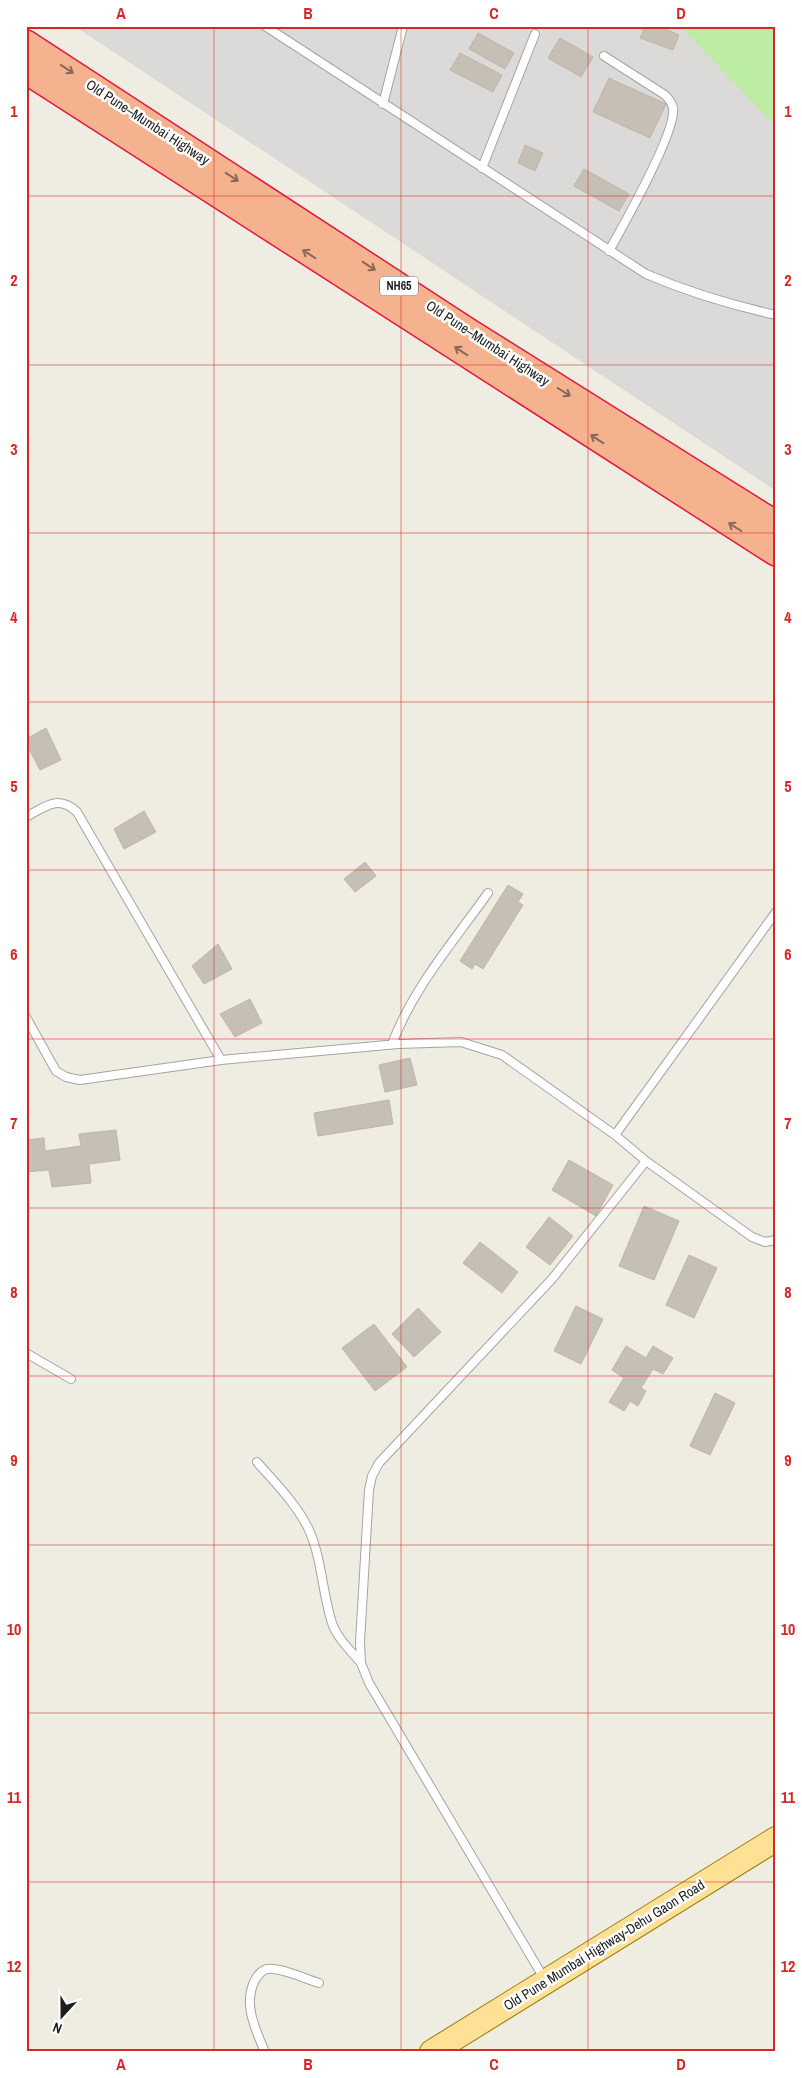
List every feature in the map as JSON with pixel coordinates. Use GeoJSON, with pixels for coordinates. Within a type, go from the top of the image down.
{"type":"FeatureCollection","features":[{"type":"Feature","properties":{"kind":"highway","name":"Old Pune–Mumbai Highway"},"geometry":{"type":"LineString","coordinates":[[26,42],[468,331],[776,524]]}},
{"type":"Feature","properties":{"kind":"highway","name":"Old Pune–Mumbai Highway"},"geometry":{"type":"LineString","coordinates":[[26,71],[776,553]]}},
{"type":"Feature","properties":{"kind":"main road","name":"Old Pune Mumbai Highway-Dehu Gaon Road"},"geometry":{"type":"LineString","coordinates":[[432,2052],[775,1843]]}},
{"type":"Feature","properties":{"kind":"lane"},"geometry":{"type":"LineString","coordinates":[[265,26],[382,104],[646,274],[714,300],[776,315]]}},
{"type":"Feature","properties":{"kind":"lane"},"geometry":{"type":"LineString","coordinates":[[382,104],[403,26]]}},
{"type":"Feature","properties":{"kind":"lane"},"geometry":{"type":"LineString","coordinates":[[482,168],[535,34]]}},
{"type":"Feature","properties":{"kind":"lane"},"geometry":{"type":"LineString","coordinates":[[604,56],[665,95],[673,109],[668,131],[649,178],[609,251]]}},
{"type":"Feature","properties":{"kind":"lane"},"geometry":{"type":"LineString","coordinates":[[26,817],[49,804],[59,802],[70,805],[77,812],[220,1060]]}},
{"type":"Feature","properties":{"kind":"lane"},"geometry":{"type":"LineString","coordinates":[[392,1044],[401,1020],[418,991],[488,893]]}},
{"type":"Feature","properties":{"kind":"lane"},"geometry":{"type":"LineString","coordinates":[[615,1135],[776,912]]}},
{"type":"Feature","properties":{"kind":"lane"},"geometry":{"type":"LineString","coordinates":[[26,1017],[56,1071],[66,1077],[80,1080],[220,1060],[392,1044],[461,1042],[487,1049],[502,1055],[522,1068],[615,1135],[646,1161],[752,1237],[765,1242],[776,1240]]}},
{"type":"Feature","properties":{"kind":"lane"},"geometry":{"type":"LineString","coordinates":[[361,1663],[360,1642],[369,1490],[372,1476],[388,1454],[552,1279],[646,1161]]}},
{"type":"Feature","properties":{"kind":"lane"},"geometry":{"type":"LineString","coordinates":[[26,1353],[71,1379]]}},
{"type":"Feature","properties":{"kind":"lane"},"geometry":{"type":"LineString","coordinates":[[257,1462],[293,1503],[308,1528],[318,1554],[332,1624],[341,1639],[361,1663],[369,1683],[546,1982]]}},
{"type":"Feature","properties":{"kind":"lane"},"geometry":{"type":"LineString","coordinates":[[265,2052],[252,2020],[249,2005],[250,1993],[259,1973],[266,1969],[276,1970],[319,1983]]}},
{"type":"Feature","properties":{"kind":"shaded area"},"geometry":{"type":"Polygon","coordinates":[[[74,26],[776,26],[776,491],[330,195],[74,26]]]}},
{"type":"Feature","properties":{"kind":"green space"},"geometry":{"type":"Polygon","coordinates":[[[680,26],[776,26],[776,118],[768,119],[680,26]]]}},
{"type":"Feature","properties":{"kind":"building"},"geometry":{"type":"Polygon","coordinates":[[[645,26],[658,26],[679,35],[673,50],[640,38],[645,26]]]}},
{"type":"Feature","properties":{"kind":"building"},"geometry":{"type":"Polygon","coordinates":[[[478,33],[514,53],[505,69],[469,49],[478,33]]]}},
{"type":"Feature","properties":{"kind":"building"},"geometry":{"type":"Polygon","coordinates":[[[560,38],[593,57],[581,77],[548,58],[560,38]]]}},
{"type":"Feature","properties":{"kind":"building"},"geometry":{"type":"Polygon","coordinates":[[[460,53],[502,75],[493,92],[450,70],[460,53]]]}},
{"type":"Feature","properties":{"kind":"building"},"geometry":{"type":"Polygon","coordinates":[[[609,78],[666,104],[650,138],[593,112],[609,78]]]}},
{"type":"Feature","properties":{"kind":"building"},"geometry":{"type":"Polygon","coordinates":[[[525,145],[543,153],[535,171],[518,163],[525,145]]]}},
{"type":"Feature","properties":{"kind":"building"},"geometry":{"type":"Polygon","coordinates":[[[584,169],[629,194],[619,211],[574,186],[584,169]]]}},
{"type":"Feature","properties":{"kind":"building"},"geometry":{"type":"Polygon","coordinates":[[[46,728],[61,760],[40,770],[26,743],[26,739],[46,728]]]}},
{"type":"Feature","properties":{"kind":"building"},"geometry":{"type":"Polygon","coordinates":[[[144,811],[156,832],[124,849],[114,829],[144,811]]]}},
{"type":"Feature","properties":{"kind":"building"},"geometry":{"type":"Polygon","coordinates":[[[365,862],[376,876],[355,892],[344,879],[365,862]]]}},
{"type":"Feature","properties":{"kind":"building"},"geometry":{"type":"Polygon","coordinates":[[[508,885],[523,894],[518,902],[523,905],[483,969],[475,964],[472,969],[460,961],[508,885]]]}},
{"type":"Feature","properties":{"kind":"building"},"geometry":{"type":"Polygon","coordinates":[[[218,944],[232,969],[204,984],[192,966],[218,944]]]}},
{"type":"Feature","properties":{"kind":"building"},"geometry":{"type":"Polygon","coordinates":[[[250,999],[262,1023],[235,1037],[220,1014],[250,999]]]}},
{"type":"Feature","properties":{"kind":"building"},"geometry":{"type":"Polygon","coordinates":[[[410,1058],[417,1085],[385,1092],[379,1065],[410,1058]]]}},
{"type":"Feature","properties":{"kind":"building"},"geometry":{"type":"Polygon","coordinates":[[[389,1100],[393,1124],[318,1136],[314,1113],[389,1100]]]}},
{"type":"Feature","properties":{"kind":"building"},"geometry":{"type":"Polygon","coordinates":[[[116,1130],[120,1160],[89,1164],[91,1183],[52,1187],[49,1170],[26,1172],[26,1140],[44,1138],[45,1151],[81,1146],[79,1134],[116,1130]]]}},
{"type":"Feature","properties":{"kind":"building"},"geometry":{"type":"Polygon","coordinates":[[[569,1160],[613,1185],[596,1216],[552,1190],[569,1160]]]}},
{"type":"Feature","properties":{"kind":"building"},"geometry":{"type":"Polygon","coordinates":[[[644,1206],[679,1221],[654,1280],[619,1266],[644,1206]]]}},
{"type":"Feature","properties":{"kind":"building"},"geometry":{"type":"Polygon","coordinates":[[[549,1217],[573,1236],[550,1265],[526,1247],[549,1217]]]}},
{"type":"Feature","properties":{"kind":"building"},"geometry":{"type":"Polygon","coordinates":[[[480,1242],[518,1272],[502,1293],[463,1263],[480,1242]]]}},
{"type":"Feature","properties":{"kind":"building"},"geometry":{"type":"Polygon","coordinates":[[[689,1255],[717,1268],[694,1318],[666,1305],[689,1255]]]}},
{"type":"Feature","properties":{"kind":"building"},"geometry":{"type":"Polygon","coordinates":[[[576,1306],[603,1319],[581,1364],[554,1351],[576,1306]]]}},
{"type":"Feature","properties":{"kind":"building"},"geometry":{"type":"Polygon","coordinates":[[[418,1308],[441,1332],[414,1357],[392,1334],[418,1308]]]}},
{"type":"Feature","properties":{"kind":"building"},"geometry":{"type":"Polygon","coordinates":[[[374,1324],[407,1367],[375,1391],[342,1348],[374,1324]]]}},
{"type":"Feature","properties":{"kind":"building"},"geometry":{"type":"Polygon","coordinates":[[[626,1346],[646,1358],[653,1346],[673,1358],[663,1374],[653,1369],[641,1388],[646,1391],[638,1406],[630,1401],[624,1411],[609,1402],[624,1378],[612,1370],[626,1346]]]}},
{"type":"Feature","properties":{"kind":"building"},"geometry":{"type":"Polygon","coordinates":[[[715,1393],[735,1403],[710,1455],[690,1446],[715,1393]]]}}]}
